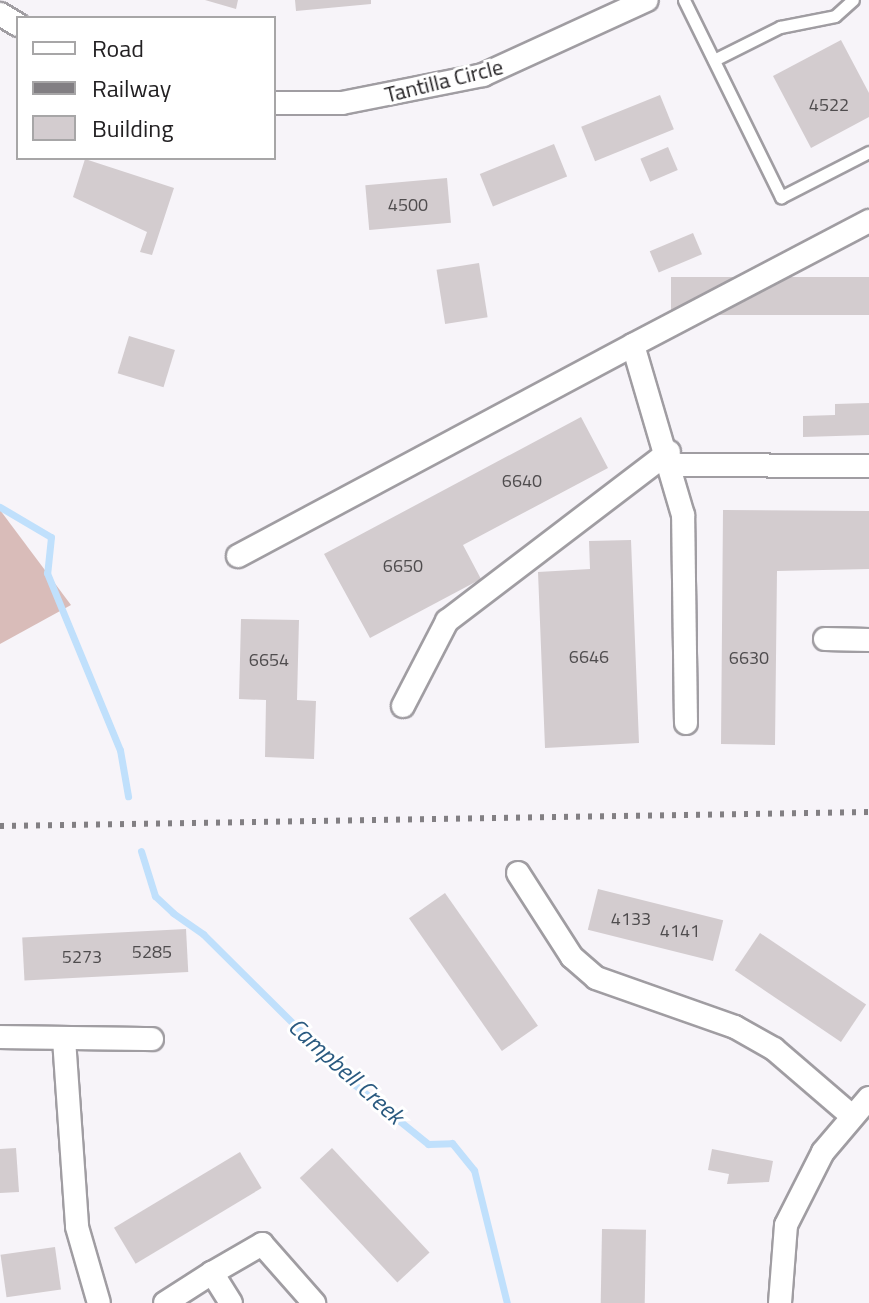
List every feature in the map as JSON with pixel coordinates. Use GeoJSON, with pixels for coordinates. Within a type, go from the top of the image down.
{"type":"FeatureCollection","features":[{"type":"Feature","properties":{"kind":"street","name":"Tantilla Circle"},"geometry":{"type":"LineString","coordinates":[[276,103],[342,103],[483,75],[647,0]]}},
{"type":"Feature","properties":{"kind":"street"},"geometry":{"type":"LineString","coordinates":[[238,556],[869,221]]}},
{"type":"Feature","properties":{"kind":"street"},"geometry":{"type":"LineString","coordinates":[[633,345],[670,458],[683,515],[686,723]]}},
{"type":"Feature","properties":{"kind":"street"},"geometry":{"type":"LineString","coordinates":[[403,706],[447,621],[670,458],[869,466]]}},
{"type":"Feature","properties":{"kind":"street"},"geometry":{"type":"LineString","coordinates":[[825,639],[869,640]]}},
{"type":"Feature","properties":{"kind":"street"},"geometry":{"type":"LineString","coordinates":[[518,873],[572,957],[596,978],[735,1027],[774,1049],[852,1116]]}},
{"type":"Feature","properties":{"kind":"street"},"geometry":{"type":"LineString","coordinates":[[0,1037],[152,1039]]}},
{"type":"Feature","properties":{"kind":"street"},"geometry":{"type":"LineString","coordinates":[[64,1039],[77,1227],[99,1303]]}},
{"type":"Feature","properties":{"kind":"street"},"geometry":{"type":"LineString","coordinates":[[780,1303],[786,1225],[823,1152],[869,1098]]}},
{"type":"Feature","properties":{"kind":"street"},"geometry":{"type":"LineString","coordinates":[[165,1303],[262,1244],[314,1303]]}},
{"type":"Feature","properties":{"kind":"street"},"geometry":{"type":"LineString","coordinates":[[212,1273],[231,1303]]}},
{"type":"Feature","properties":{"kind":"lane"},"geometry":{"type":"LineString","coordinates":[[684,0],[781,197],[869,152]]}},
{"type":"Feature","properties":{"kind":"lane"},"geometry":{"type":"LineString","coordinates":[[714,60],[780,27],[835,16],[853,0]]}},
{"type":"Feature","properties":{"kind":"shaded area"},"geometry":{"type":"Polygon","coordinates":[[[0,510],[71,605],[0,644],[0,510]]]}},
{"type":"Feature","properties":{"kind":"building"},"geometry":{"type":"Polygon","coordinates":[[[205,0],[238,0],[236,9],[205,0]]]}},
{"type":"Feature","properties":{"kind":"building"},"geometry":{"type":"Polygon","coordinates":[[[295,0],[371,0],[371,4],[296,11],[295,0]]]}},
{"type":"Feature","properties":{"kind":"building"},"geometry":{"type":"Polygon","coordinates":[[[841,40],[869,93],[869,117],[811,148],[773,76],[841,40]]]}},
{"type":"Feature","properties":{"kind":"building"},"geometry":{"type":"Polygon","coordinates":[[[660,95],[674,129],[595,161],[581,127],[660,95]]]}},
{"type":"Feature","properties":{"kind":"building"},"geometry":{"type":"Polygon","coordinates":[[[554,144],[567,176],[493,206],[480,174],[554,144]]]}},
{"type":"Feature","properties":{"kind":"building"},"geometry":{"type":"Polygon","coordinates":[[[668,147],[678,170],[650,182],[640,159],[668,147]]]}},
{"type":"Feature","properties":{"kind":"building"},"geometry":{"type":"Polygon","coordinates":[[[85,160],[174,188],[152,255],[140,252],[147,232],[73,197],[85,160]]]}},
{"type":"Feature","properties":{"kind":"building"},"geometry":{"type":"Polygon","coordinates":[[[447,178],[451,223],[369,230],[365,185],[447,178]]]}},
{"type":"Feature","properties":{"kind":"building"},"geometry":{"type":"Polygon","coordinates":[[[693,233],[702,254],[659,273],[650,251],[693,233]]]}},
{"type":"Feature","properties":{"kind":"building"},"geometry":{"type":"Polygon","coordinates":[[[479,263],[488,317],[445,324],[437,270],[479,263]]]}},
{"type":"Feature","properties":{"kind":"building"},"geometry":{"type":"Polygon","coordinates":[[[671,277],[869,277],[869,315],[671,315],[671,277]]]}},
{"type":"Feature","properties":{"kind":"building"},"geometry":{"type":"Polygon","coordinates":[[[129,336],[175,350],[164,387],[118,373],[129,336]]]}},
{"type":"Feature","properties":{"kind":"building"},"geometry":{"type":"Polygon","coordinates":[[[869,403],[869,435],[803,437],[803,416],[835,415],[835,404],[869,403]]]}},
{"type":"Feature","properties":{"kind":"building"},"geometry":{"type":"Polygon","coordinates":[[[581,417],[608,468],[463,545],[481,579],[370,638],[324,554],[581,417]]]}},
{"type":"Feature","properties":{"kind":"building"},"geometry":{"type":"Polygon","coordinates":[[[723,510],[869,511],[869,569],[777,571],[775,745],[721,744],[723,510]]]}},
{"type":"Feature","properties":{"kind":"building"},"geometry":{"type":"Polygon","coordinates":[[[631,540],[639,743],[545,748],[538,572],[590,569],[589,541],[631,540]]]}},
{"type":"Feature","properties":{"kind":"building"},"geometry":{"type":"Polygon","coordinates":[[[241,619],[299,620],[297,700],[316,701],[314,759],[265,757],[266,700],[239,699],[241,619]]]}},
{"type":"Feature","properties":{"kind":"building"},"geometry":{"type":"Polygon","coordinates":[[[598,889],[723,920],[713,961],[588,930],[598,889]]]}},
{"type":"Feature","properties":{"kind":"building"},"geometry":{"type":"Polygon","coordinates":[[[445,893],[538,1026],[502,1051],[409,918],[445,893]]]}},
{"type":"Feature","properties":{"kind":"building"},"geometry":{"type":"Polygon","coordinates":[[[186,929],[188,972],[24,981],[22,938],[186,929]]]}},
{"type":"Feature","properties":{"kind":"building"},"geometry":{"type":"Polygon","coordinates":[[[760,933],[866,1005],[841,1042],[735,970],[760,933]]]}},
{"type":"Feature","properties":{"kind":"building"},"geometry":{"type":"Polygon","coordinates":[[[16,1148],[19,1192],[0,1193],[0,1149],[16,1148]]]}},
{"type":"Feature","properties":{"kind":"building"},"geometry":{"type":"Polygon","coordinates":[[[332,1148],[430,1253],[397,1283],[300,1178],[332,1148]]]}},
{"type":"Feature","properties":{"kind":"building"},"geometry":{"type":"Polygon","coordinates":[[[712,1149],[773,1161],[769,1182],[727,1184],[729,1174],[708,1170],[712,1149]]]}},
{"type":"Feature","properties":{"kind":"building"},"geometry":{"type":"Polygon","coordinates":[[[240,1152],[262,1188],[136,1264],[114,1228],[240,1152]]]}},
{"type":"Feature","properties":{"kind":"building"},"geometry":{"type":"Polygon","coordinates":[[[602,1229],[646,1230],[645,1303],[601,1303],[602,1229]]]}},
{"type":"Feature","properties":{"kind":"building"},"geometry":{"type":"Polygon","coordinates":[[[55,1247],[61,1290],[7,1297],[1,1255],[55,1247]]]}},
{"type":"Feature","properties":{"kind":"waterway","name":"Campbell Creek"},"geometry":{"type":"LineString","coordinates":[[0,507],[51,537],[47,573],[120,750],[128,796]]}},
{"type":"Feature","properties":{"kind":"waterway","name":"Campbell Creek"},"geometry":{"type":"LineString","coordinates":[[141,851],[155,896],[203,934],[355,1085],[428,1144],[452,1143],[474,1170],[507,1303]]}},
{"type":"Feature","properties":{"kind":"railway"},"geometry":{"type":"LineString","coordinates":[[0,826],[869,812]]}}]}
